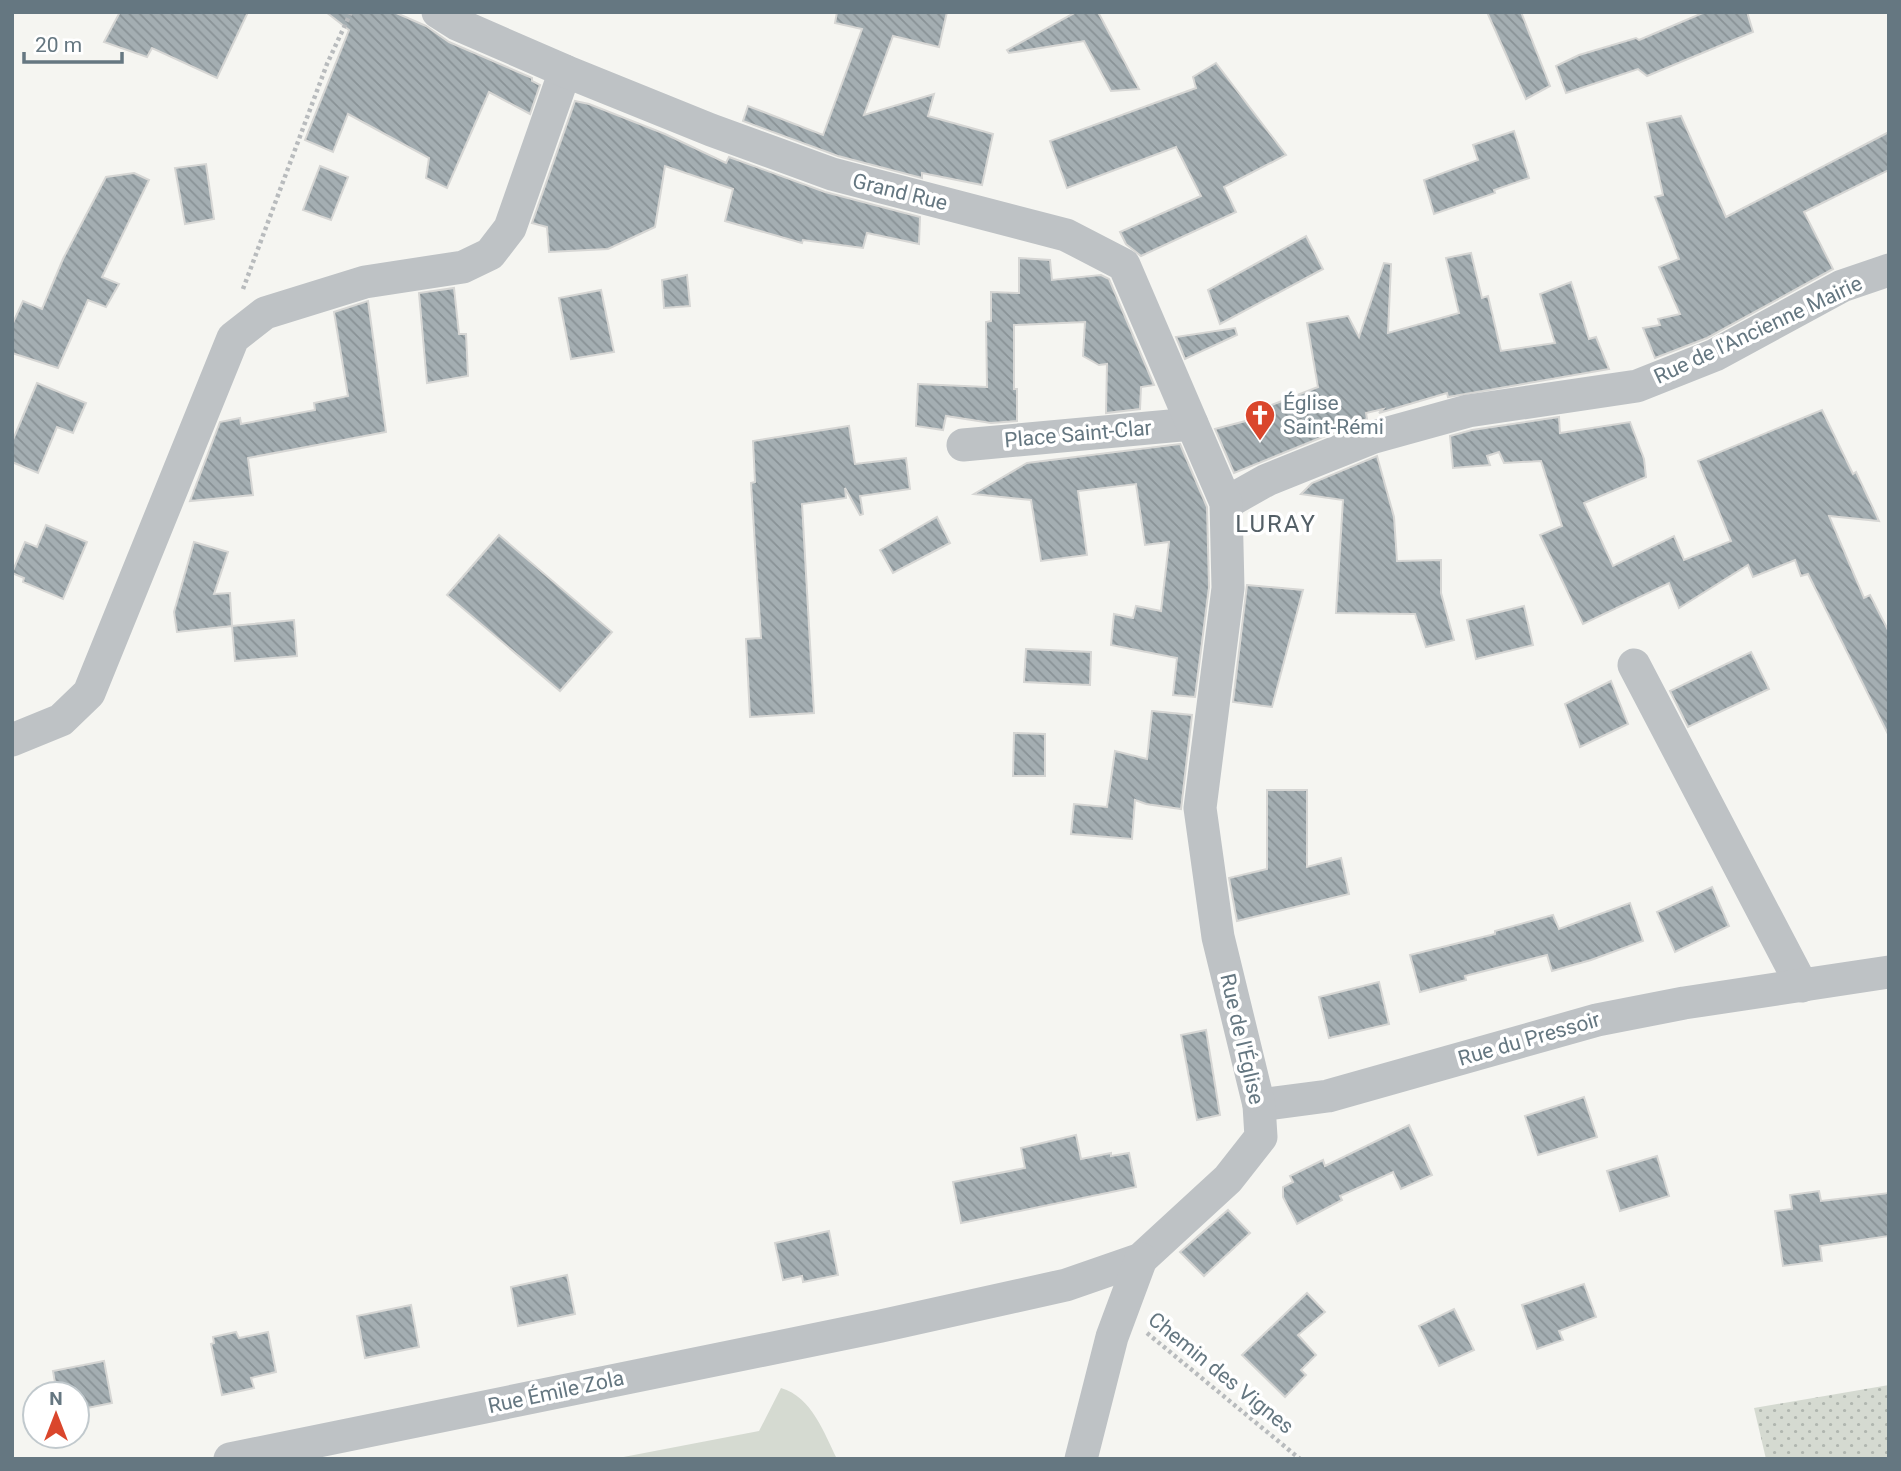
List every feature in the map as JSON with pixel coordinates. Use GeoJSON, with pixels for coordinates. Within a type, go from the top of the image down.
{"type":"FeatureCollection","features":[{"type":"Feature","properties":{"kind":"street","name":"Grand Rue"},"geometry":{"type":"LineString","coordinates":[[439,12],[457,24],[711,131],[832,174],[1066,234],[1124,265],[1226,503]]}},
{"type":"Feature","properties":{"kind":"street"},"geometry":{"type":"LineString","coordinates":[[12,740],[61,720],[89,693],[233,338],[265,313],[365,282],[463,267],[490,254],[510,228],[565,71]]}},
{"type":"Feature","properties":{"kind":"street","name":"Rue de l'Ancienne Mairie"},"geometry":{"type":"LineString","coordinates":[[1226,503],[1267,480],[1374,437],[1468,411],[1637,386],[1715,355],[1842,286],[1889,270]]}},
{"type":"Feature","properties":{"kind":"street","name":"Place Saint-Clar"},"geometry":{"type":"LineString","coordinates":[[963,445],[1192,424]]}},
{"type":"Feature","properties":{"kind":"street","name":"Rue de l'Église"},"geometry":{"type":"LineString","coordinates":[[881,1326],[1066,1285],[1141,1259],[1228,1179],[1261,1137],[1259,1105],[1218,937],[1200,807],[1228,588],[1226,503]]}},
{"type":"Feature","properties":{"kind":"street"},"geometry":{"type":"LineString","coordinates":[[1634,665],[1802,986]]}},
{"type":"Feature","properties":{"kind":"street","name":"Rue du Pressoir"},"geometry":{"type":"LineString","coordinates":[[1259,1105],[1328,1096],[1597,1020],[1684,1003],[1889,972]]}},
{"type":"Feature","properties":{"kind":"street"},"geometry":{"type":"LineString","coordinates":[[1081,1459],[1112,1337],[1141,1259]]}},
{"type":"Feature","properties":{"kind":"street","name":"Rue Émile Zola"},"geometry":{"type":"LineString","coordinates":[[230,1459],[881,1326]]}},
{"type":"Feature","properties":{"kind":"path"},"geometry":{"type":"LineString","coordinates":[[233,338],[244,283],[327,64],[351,12]]}},
{"type":"Feature","properties":{"kind":"path","name":"Chemin des Vignes"},"geometry":{"type":"LineString","coordinates":[[1121,1312],[1300,1459]]}},
{"type":"Feature","properties":{"kind":"shaded area"},"geometry":{"type":"Polygon","coordinates":[[[1889,1385],[1889,1459],[1766,1459],[1754,1408],[1889,1385]]]}},
{"type":"Feature","properties":{"kind":"shaded area"},"geometry":{"type":"Polygon","coordinates":[[[781,1388],[801,1399],[809,1408],[822,1427],[837,1459],[613,1459],[759,1431],[781,1388]]]}},
{"type":"Feature","properties":{"kind":"building"},"geometry":{"type":"Polygon","coordinates":[[[120,12],[248,12],[217,78],[152,48],[147,57],[104,42],[120,12]]]}},
{"type":"Feature","properties":{"kind":"building"},"geometry":{"type":"Polygon","coordinates":[[[326,12],[394,12],[426,26],[449,42],[532,78],[532,81],[540,85],[530,114],[489,92],[447,188],[426,178],[429,158],[348,114],[333,152],[305,140],[349,30],[326,12]]]}},
{"type":"Feature","properties":{"kind":"building"},"geometry":{"type":"Polygon","coordinates":[[[837,12],[947,12],[939,47],[893,36],[864,115],[934,94],[928,116],[993,134],[982,185],[922,173],[922,178],[838,156],[743,121],[748,106],[823,135],[862,29],[835,23],[837,12]]]}},
{"type":"Feature","properties":{"kind":"building"},"geometry":{"type":"Polygon","coordinates":[[[1076,12],[1098,12],[1139,89],[1111,91],[1084,41],[1009,53],[1007,50],[1076,12]]]}},
{"type":"Feature","properties":{"kind":"building"},"geometry":{"type":"Polygon","coordinates":[[[1487,12],[1521,12],[1550,86],[1526,99],[1487,12]]]}},
{"type":"Feature","properties":{"kind":"building"},"geometry":{"type":"Polygon","coordinates":[[[1705,12],[1747,12],[1753,32],[1647,76],[1638,69],[1566,93],[1556,66],[1579,55],[1636,38],[1639,40],[1705,12]]]}},
{"type":"Feature","properties":{"kind":"building"},"geometry":{"type":"Polygon","coordinates":[[[1216,63],[1286,155],[1224,187],[1236,212],[1141,256],[1126,244],[1120,232],[1201,196],[1176,147],[1067,188],[1050,141],[1196,88],[1193,77],[1216,63]]]}},
{"type":"Feature","properties":{"kind":"building"},"geometry":{"type":"Polygon","coordinates":[[[575,101],[665,134],[726,163],[729,157],[825,192],[920,217],[919,244],[867,233],[863,248],[803,240],[802,243],[725,221],[733,189],[665,166],[655,227],[608,249],[549,252],[547,227],[532,223],[575,101]]]}},
{"type":"Feature","properties":{"kind":"building"},"geometry":{"type":"Polygon","coordinates":[[[1681,116],[1726,217],[1889,132],[1889,170],[1804,212],[1833,269],[1707,338],[1655,358],[1643,328],[1660,325],[1658,319],[1680,314],[1659,267],[1679,259],[1655,197],[1663,195],[1647,123],[1681,116]]]}},
{"type":"Feature","properties":{"kind":"building"},"geometry":{"type":"Polygon","coordinates":[[[1514,131],[1529,178],[1434,214],[1424,180],[1478,160],[1473,145],[1514,131]]]}},
{"type":"Feature","properties":{"kind":"building"},"geometry":{"type":"Polygon","coordinates":[[[206,164],[214,219],[185,224],[175,168],[206,164]]]}},
{"type":"Feature","properties":{"kind":"building"},"geometry":{"type":"Polygon","coordinates":[[[320,166],[348,177],[331,220],[303,210],[320,166]]]}},
{"type":"Feature","properties":{"kind":"building"},"geometry":{"type":"Polygon","coordinates":[[[134,173],[149,180],[102,277],[119,284],[106,307],[88,300],[58,368],[12,353],[12,325],[23,301],[42,309],[63,259],[106,177],[134,173]]]}},
{"type":"Feature","properties":{"kind":"building"},"geometry":{"type":"Polygon","coordinates":[[[1306,236],[1323,269],[1220,324],[1208,290],[1306,236]]]}},
{"type":"Feature","properties":{"kind":"building"},"geometry":{"type":"Polygon","coordinates":[[[1471,253],[1482,298],[1488,296],[1501,351],[1555,343],[1540,294],[1571,282],[1589,339],[1596,337],[1609,369],[1448,397],[1447,393],[1379,413],[1383,409],[1366,413],[1367,419],[1234,473],[1215,429],[1261,417],[1269,406],[1318,387],[1307,323],[1348,316],[1359,337],[1384,263],[1391,264],[1388,333],[1459,313],[1446,258],[1471,253]]]}},
{"type":"Feature","properties":{"kind":"building"},"geometry":{"type":"Polygon","coordinates":[[[1019,258],[1050,260],[1052,280],[1101,275],[1109,279],[1154,385],[1141,387],[1140,409],[1106,413],[1107,364],[1099,365],[1083,356],[1085,322],[1014,325],[1017,421],[991,423],[946,416],[943,430],[916,426],[918,384],[987,387],[986,322],[991,321],[991,292],[1019,293],[1019,258]]]}},
{"type":"Feature","properties":{"kind":"building"},"geometry":{"type":"Polygon","coordinates":[[[687,275],[690,306],[664,308],[662,280],[687,275]]]}},
{"type":"Feature","properties":{"kind":"building"},"geometry":{"type":"Polygon","coordinates":[[[454,288],[459,334],[466,334],[468,376],[427,383],[419,293],[454,288]]]}},
{"type":"Feature","properties":{"kind":"building"},"geometry":{"type":"Polygon","coordinates":[[[601,290],[614,352],[571,359],[559,298],[601,290]]]}},
{"type":"Feature","properties":{"kind":"building"},"geometry":{"type":"Polygon","coordinates":[[[368,301],[386,432],[248,458],[253,495],[190,501],[220,422],[240,418],[241,424],[315,410],[314,403],[348,396],[334,312],[368,301]]]}},
{"type":"Feature","properties":{"kind":"building"},"geometry":{"type":"Polygon","coordinates":[[[1235,328],[1237,335],[1185,359],[1176,337],[1235,328]]]}},
{"type":"Feature","properties":{"kind":"building"},"geometry":{"type":"Polygon","coordinates":[[[37,383],[86,403],[73,433],[57,427],[38,473],[12,462],[12,442],[37,383]]]}},
{"type":"Feature","properties":{"kind":"building"},"geometry":{"type":"Polygon","coordinates":[[[1822,410],[1879,521],[1829,516],[1864,598],[1870,595],[1889,632],[1889,736],[1808,574],[1801,576],[1795,560],[1753,577],[1748,565],[1679,608],[1669,583],[1583,624],[1540,535],[1562,526],[1541,461],[1504,463],[1499,452],[1487,456],[1490,465],[1453,468],[1450,436],[1472,430],[1559,417],[1560,433],[1630,422],[1644,459],[1646,477],[1584,503],[1613,566],[1674,536],[1684,560],[1731,541],[1698,461],[1822,410]]]}},
{"type":"Feature","properties":{"kind":"building"},"geometry":{"type":"Polygon","coordinates":[[[849,426],[855,464],[906,458],[910,489],[860,496],[863,514],[860,515],[845,488],[846,498],[802,504],[814,713],[750,717],[746,639],[761,638],[751,483],[755,482],[753,441],[849,426]]]}},
{"type":"Feature","properties":{"kind":"building"},"geometry":{"type":"Polygon","coordinates":[[[1180,444],[1207,507],[1209,587],[1195,697],[1173,695],[1177,658],[1111,645],[1114,614],[1133,618],[1136,606],[1161,611],[1169,542],[1145,545],[1136,484],[1078,491],[1087,555],[1041,561],[1031,500],[974,494],[1027,463],[1180,444]]]}},
{"type":"Feature","properties":{"kind":"building"},"geometry":{"type":"Polygon","coordinates":[[[1377,456],[1394,517],[1397,561],[1441,560],[1441,593],[1454,640],[1426,647],[1415,614],[1336,613],[1343,500],[1301,494],[1312,483],[1377,456]]]}},
{"type":"Feature","properties":{"kind":"building"},"geometry":{"type":"Polygon","coordinates":[[[937,517],[950,543],[893,573],[880,550],[937,517]]]}},
{"type":"Feature","properties":{"kind":"building"},"geometry":{"type":"Polygon","coordinates":[[[46,525],[87,542],[63,599],[23,582],[24,578],[12,573],[25,542],[37,547],[46,525]]]}},
{"type":"Feature","properties":{"kind":"building"},"geometry":{"type":"Polygon","coordinates":[[[499,535],[612,632],[560,691],[447,595],[499,535]]]}},
{"type":"Feature","properties":{"kind":"building"},"geometry":{"type":"Polygon","coordinates":[[[194,542],[228,552],[214,594],[230,593],[232,626],[177,632],[174,612],[194,542]]]}},
{"type":"Feature","properties":{"kind":"building"},"geometry":{"type":"Polygon","coordinates":[[[1247,585],[1303,590],[1272,707],[1233,702],[1247,585]]]}},
{"type":"Feature","properties":{"kind":"building"},"geometry":{"type":"Polygon","coordinates":[[[1524,606],[1533,645],[1476,659],[1467,620],[1524,606]]]}},
{"type":"Feature","properties":{"kind":"building"},"geometry":{"type":"Polygon","coordinates":[[[294,620],[297,656],[235,661],[232,626],[294,620]]]}},
{"type":"Feature","properties":{"kind":"building"},"geometry":{"type":"Polygon","coordinates":[[[1026,649],[1091,652],[1090,685],[1024,682],[1026,649]]]}},
{"type":"Feature","properties":{"kind":"building"},"geometry":{"type":"Polygon","coordinates":[[[1751,652],[1769,689],[1688,727],[1670,691],[1751,652]]]}},
{"type":"Feature","properties":{"kind":"building"},"geometry":{"type":"Polygon","coordinates":[[[1611,681],[1628,724],[1580,747],[1565,704],[1611,681]]]}},
{"type":"Feature","properties":{"kind":"building"},"geometry":{"type":"Polygon","coordinates":[[[1152,711],[1192,715],[1181,809],[1135,800],[1132,839],[1071,834],[1074,804],[1107,807],[1115,751],[1147,759],[1152,711]]]}},
{"type":"Feature","properties":{"kind":"building"},"geometry":{"type":"Polygon","coordinates":[[[1014,733],[1045,734],[1045,776],[1013,776],[1014,733]]]}},
{"type":"Feature","properties":{"kind":"building"},"geometry":{"type":"Polygon","coordinates":[[[1267,790],[1307,790],[1307,867],[1341,858],[1349,894],[1237,921],[1229,878],[1267,869],[1267,790]]]}},
{"type":"Feature","properties":{"kind":"building"},"geometry":{"type":"Polygon","coordinates":[[[1712,887],[1729,926],[1675,952],[1657,912],[1712,887]]]}},
{"type":"Feature","properties":{"kind":"building"},"geometry":{"type":"Polygon","coordinates":[[[1630,903],[1643,941],[1552,971],[1547,955],[1465,976],[1466,980],[1420,992],[1410,955],[1495,934],[1495,931],[1553,915],[1559,929],[1630,903]]]}},
{"type":"Feature","properties":{"kind":"building"},"geometry":{"type":"Polygon","coordinates":[[[1379,982],[1389,1024],[1329,1038],[1319,997],[1379,982]]]}},
{"type":"Feature","properties":{"kind":"building"},"geometry":{"type":"Polygon","coordinates":[[[1206,1030],[1220,1115],[1197,1120],[1181,1035],[1206,1030]]]}},
{"type":"Feature","properties":{"kind":"building"},"geometry":{"type":"Polygon","coordinates":[[[1584,1097],[1597,1137],[1538,1155],[1525,1116],[1584,1097]]]}},
{"type":"Feature","properties":{"kind":"building"},"geometry":{"type":"Polygon","coordinates":[[[1409,1125],[1432,1175],[1401,1189],[1393,1172],[1340,1196],[1342,1200],[1297,1224],[1283,1197],[1283,1187],[1293,1182],[1290,1176],[1323,1160],[1325,1166],[1409,1125]]]}},
{"type":"Feature","properties":{"kind":"building"},"geometry":{"type":"Polygon","coordinates":[[[1076,1135],[1081,1159],[1111,1153],[1111,1156],[1129,1153],[1136,1187],[961,1223],[953,1182],[1025,1168],[1021,1148],[1076,1135]]]}},
{"type":"Feature","properties":{"kind":"building"},"geometry":{"type":"Polygon","coordinates":[[[1657,1156],[1669,1196],[1620,1211],[1607,1171],[1657,1156]]]}},
{"type":"Feature","properties":{"kind":"building"},"geometry":{"type":"Polygon","coordinates":[[[1819,1191],[1821,1201],[1889,1193],[1889,1236],[1820,1246],[1822,1261],[1783,1266],[1775,1211],[1792,1209],[1790,1195],[1819,1191]]]}},
{"type":"Feature","properties":{"kind":"building"},"geometry":{"type":"Polygon","coordinates":[[[1228,1210],[1250,1233],[1204,1276],[1180,1252],[1228,1210]]]}},
{"type":"Feature","properties":{"kind":"building"},"geometry":{"type":"Polygon","coordinates":[[[829,1231],[838,1275],[803,1282],[802,1276],[783,1280],[775,1243],[829,1231]]]}},
{"type":"Feature","properties":{"kind":"building"},"geometry":{"type":"Polygon","coordinates":[[[567,1275],[575,1314],[518,1326],[511,1287],[567,1275]]]}},
{"type":"Feature","properties":{"kind":"building"},"geometry":{"type":"Polygon","coordinates":[[[1584,1284],[1596,1317],[1559,1331],[1563,1340],[1537,1349],[1522,1305],[1584,1284]]]}},
{"type":"Feature","properties":{"kind":"building"},"geometry":{"type":"Polygon","coordinates":[[[1307,1293],[1325,1312],[1298,1335],[1316,1355],[1301,1370],[1306,1375],[1285,1397],[1242,1355],[1307,1293]]]}},
{"type":"Feature","properties":{"kind":"building"},"geometry":{"type":"Polygon","coordinates":[[[411,1305],[419,1347],[365,1358],[357,1316],[411,1305]]]}},
{"type":"Feature","properties":{"kind":"building"},"geometry":{"type":"Polygon","coordinates":[[[1454,1309],[1474,1350],[1439,1366],[1419,1326],[1454,1309]]]}},
{"type":"Feature","properties":{"kind":"building"},"geometry":{"type":"Polygon","coordinates":[[[236,1332],[239,1338],[268,1332],[276,1372],[251,1378],[254,1388],[222,1395],[211,1344],[214,1343],[213,1337],[236,1332]]]}},
{"type":"Feature","properties":{"kind":"building"},"geometry":{"type":"Polygon","coordinates":[[[104,1361],[112,1403],[91,1407],[91,1380],[55,1380],[53,1371],[104,1361]]]}},
{"type":"Feature","properties":{"kind":"place","name":"Église Saint-Rémi"},"geometry":{"type":"Point","coordinates":[1260,442]}},
{"type":"Feature","properties":{"kind":"district","name":"LURAY"},"geometry":{"type":"Point","coordinates":[1276,524]}}]}
